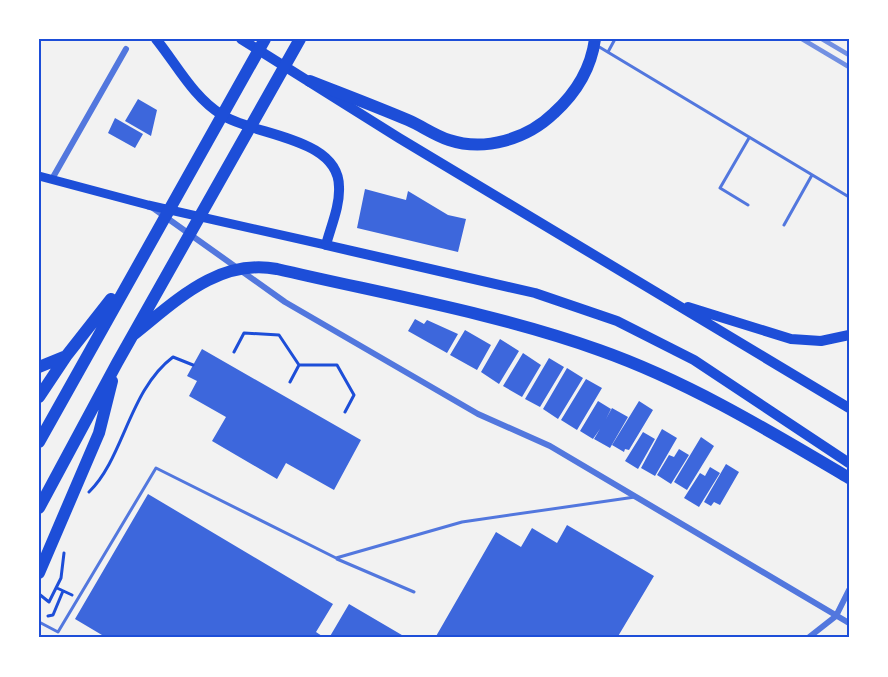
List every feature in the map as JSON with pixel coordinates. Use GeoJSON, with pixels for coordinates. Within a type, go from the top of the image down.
{"type":"FeatureCollection","features":[{"type":"Feature","properties":{"kind":"highway"},"geometry":{"type":"LineString","coordinates":[[39,442],[265,39]]}},
{"type":"Feature","properties":{"kind":"highway"},"geometry":{"type":"LineString","coordinates":[[39,508],[117,363],[300,39]]}},
{"type":"Feature","properties":{"kind":"highway"},"geometry":{"type":"LineString","coordinates":[[310,81],[411,121],[452,141],[478,145],[513,139],[543,123],[575,91],[586,72],[595,39]]}},
{"type":"Feature","properties":{"kind":"highway"},"geometry":{"type":"LineString","coordinates":[[133,335],[180,298],[214,276],[234,269],[257,267],[385,294],[546,333],[624,359],[726,407],[849,478]]}},
{"type":"Feature","properties":{"kind":"highway"},"geometry":{"type":"LineString","coordinates":[[39,397],[67,355],[135,270]]}},
{"type":"Feature","properties":{"kind":"highway"},"geometry":{"type":"LineString","coordinates":[[39,367],[67,355]]}},
{"type":"Feature","properties":{"kind":"highway"},"geometry":{"type":"LineString","coordinates":[[39,573],[99,433],[117,363]]}},
{"type":"Feature","properties":{"kind":"main road"},"geometry":{"type":"LineString","coordinates":[[156,39],[196,92],[223,116],[245,126],[312,147],[328,159],[338,175],[339,185],[326,245]]}},
{"type":"Feature","properties":{"kind":"main road"},"geometry":{"type":"LineString","coordinates":[[241,39],[399,138],[849,408]]}},
{"type":"Feature","properties":{"kind":"main road"},"geometry":{"type":"LineString","coordinates":[[39,176],[148,205],[535,293],[590,310],[644,333],[694,360],[813,436],[849,463]]}},
{"type":"Feature","properties":{"kind":"main road"},"geometry":{"type":"LineString","coordinates":[[674,302],[791,339],[821,341],[849,335]]}},
{"type":"Feature","properties":{"kind":"main road"},"geometry":{"type":"LineString","coordinates":[[813,436],[849,455]]}},
{"type":"Feature","properties":{"kind":"street"},"geometry":{"type":"LineString","coordinates":[[52,179],[126,49]]}},
{"type":"Feature","properties":{"kind":"street"},"geometry":{"type":"LineString","coordinates":[[148,205],[285,302],[478,414],[550,446],[849,623]]}},
{"type":"Feature","properties":{"kind":"street"},"geometry":{"type":"LineString","coordinates":[[808,638],[836,616],[849,590]]}},
{"type":"Feature","properties":{"kind":"lane"},"geometry":{"type":"LineString","coordinates":[[587,39],[849,197]]}},
{"type":"Feature","properties":{"kind":"lane"},"geometry":{"type":"LineString","coordinates":[[608,52],[615,39]]}},
{"type":"Feature","properties":{"kind":"lane"},"geometry":{"type":"LineString","coordinates":[[748,205],[720,188],[749,137]]}},
{"type":"Feature","properties":{"kind":"lane"},"geometry":{"type":"LineString","coordinates":[[784,225],[813,175]]}},
{"type":"Feature","properties":{"kind":"lane"},"geometry":{"type":"LineString","coordinates":[[39,620],[58,632],[156,468],[336,558],[414,592]]}},
{"type":"Feature","properties":{"kind":"lane"},"geometry":{"type":"LineString","coordinates":[[336,558],[462,522],[637,497]]}},
{"type":"Feature","properties":{"kind":"path"},"geometry":{"type":"LineString","coordinates":[[234,352],[244,333],[279,335],[299,364]]}},
{"type":"Feature","properties":{"kind":"path"},"geometry":{"type":"LineString","coordinates":[[87,494],[100,479],[142,393],[173,357],[193,365]]}},
{"type":"Feature","properties":{"kind":"path"},"geometry":{"type":"LineString","coordinates":[[290,382],[299,364]]}},
{"type":"Feature","properties":{"kind":"path"},"geometry":{"type":"LineString","coordinates":[[299,364],[337,365],[354,395],[345,412]]}},
{"type":"Feature","properties":{"kind":"path"},"geometry":{"type":"LineString","coordinates":[[39,594],[49,602],[57,588],[65,546]]}},
{"type":"Feature","properties":{"kind":"path"},"geometry":{"type":"LineString","coordinates":[[57,588],[78,598]]}},
{"type":"Feature","properties":{"kind":"path"},"geometry":{"type":"LineString","coordinates":[[39,620],[53,615],[63,591]]}},
{"type":"Feature","properties":{"kind":"building"},"geometry":{"type":"Polygon","coordinates":[[[138,99],[157,110],[151,136],[125,121],[138,99]]]}},
{"type":"Feature","properties":{"kind":"building"},"geometry":{"type":"Polygon","coordinates":[[[115,118],[143,134],[135,148],[108,133],[115,118]]]}},
{"type":"Feature","properties":{"kind":"building"},"geometry":{"type":"Polygon","coordinates":[[[365,189],[406,200],[408,191],[448,215],[466,219],[458,252],[357,228],[365,189]]]}},
{"type":"Feature","properties":{"kind":"building"},"geometry":{"type":"Polygon","coordinates":[[[415,319],[424,324],[427,320],[458,334],[447,353],[408,331],[415,319]]]}},
{"type":"Feature","properties":{"kind":"building"},"geometry":{"type":"Polygon","coordinates":[[[465,330],[491,345],[477,370],[450,355],[465,330]]]}},
{"type":"Feature","properties":{"kind":"building"},"geometry":{"type":"Polygon","coordinates":[[[500,339],[519,351],[499,384],[481,372],[500,339]]]}},
{"type":"Feature","properties":{"kind":"building"},"geometry":{"type":"Polygon","coordinates":[[[202,349],[361,440],[334,490],[286,463],[277,479],[212,441],[226,417],[189,396],[197,381],[187,376],[202,349]]]}},
{"type":"Feature","properties":{"kind":"building"},"geometry":{"type":"Polygon","coordinates":[[[523,353],[541,365],[522,397],[503,386],[523,353]]]}},
{"type":"Feature","properties":{"kind":"building"},"geometry":{"type":"Polygon","coordinates":[[[549,358],[564,367],[540,407],[525,399],[549,358]]]}},
{"type":"Feature","properties":{"kind":"building"},"geometry":{"type":"Polygon","coordinates":[[[567,368],[583,378],[558,419],[543,409],[567,368]]]}},
{"type":"Feature","properties":{"kind":"building"},"geometry":{"type":"Polygon","coordinates":[[[586,379],[602,388],[577,430],[561,420],[586,379]]]}},
{"type":"Feature","properties":{"kind":"building"},"geometry":{"type":"Polygon","coordinates":[[[598,401],[611,409],[606,419],[612,408],[628,417],[610,448],[594,439],[600,429],[593,439],[580,431],[598,401]]]}},
{"type":"Feature","properties":{"kind":"building"},"geometry":{"type":"Polygon","coordinates":[[[639,401],[653,410],[629,450],[625,449],[624,452],[612,445],[639,401]]]}},
{"type":"Feature","properties":{"kind":"building"},"geometry":{"type":"Polygon","coordinates":[[[662,429],[677,438],[655,476],[641,468],[662,429]]]}},
{"type":"Feature","properties":{"kind":"building"},"geometry":{"type":"Polygon","coordinates":[[[643,432],[655,439],[638,469],[625,461],[643,432]]]}},
{"type":"Feature","properties":{"kind":"building"},"geometry":{"type":"Polygon","coordinates":[[[701,437],[714,446],[687,490],[674,482],[701,437]]]}},
{"type":"Feature","properties":{"kind":"building"},"geometry":{"type":"Polygon","coordinates":[[[679,449],[689,455],[671,484],[657,475],[669,455],[674,457],[679,449]]]}},
{"type":"Feature","properties":{"kind":"building"},"geometry":{"type":"Polygon","coordinates":[[[726,464],[739,472],[720,505],[714,502],[711,506],[704,502],[726,464]]]}},
{"type":"Feature","properties":{"kind":"building"},"geometry":{"type":"Polygon","coordinates":[[[710,467],[720,473],[699,507],[684,498],[700,473],[705,476],[710,467]]]}},
{"type":"Feature","properties":{"kind":"building"},"geometry":{"type":"Polygon","coordinates":[[[148,494],[333,604],[316,632],[325,638],[107,638],[75,619],[148,494]]]}},
{"type":"Feature","properties":{"kind":"building"},"geometry":{"type":"Polygon","coordinates":[[[567,525],[654,576],[617,638],[435,638],[496,532],[521,547],[532,528],[557,543],[567,525]]]}},
{"type":"Feature","properties":{"kind":"building"},"geometry":{"type":"Polygon","coordinates":[[[349,604],[407,638],[329,638],[349,604]]]}},
{"type":"Feature","properties":{"kind":"railway"},"geometry":{"type":"LineString","coordinates":[[802,39],[849,67]]}},
{"type":"Feature","properties":{"kind":"railway"},"geometry":{"type":"LineString","coordinates":[[822,39],[849,55]]}}]}
